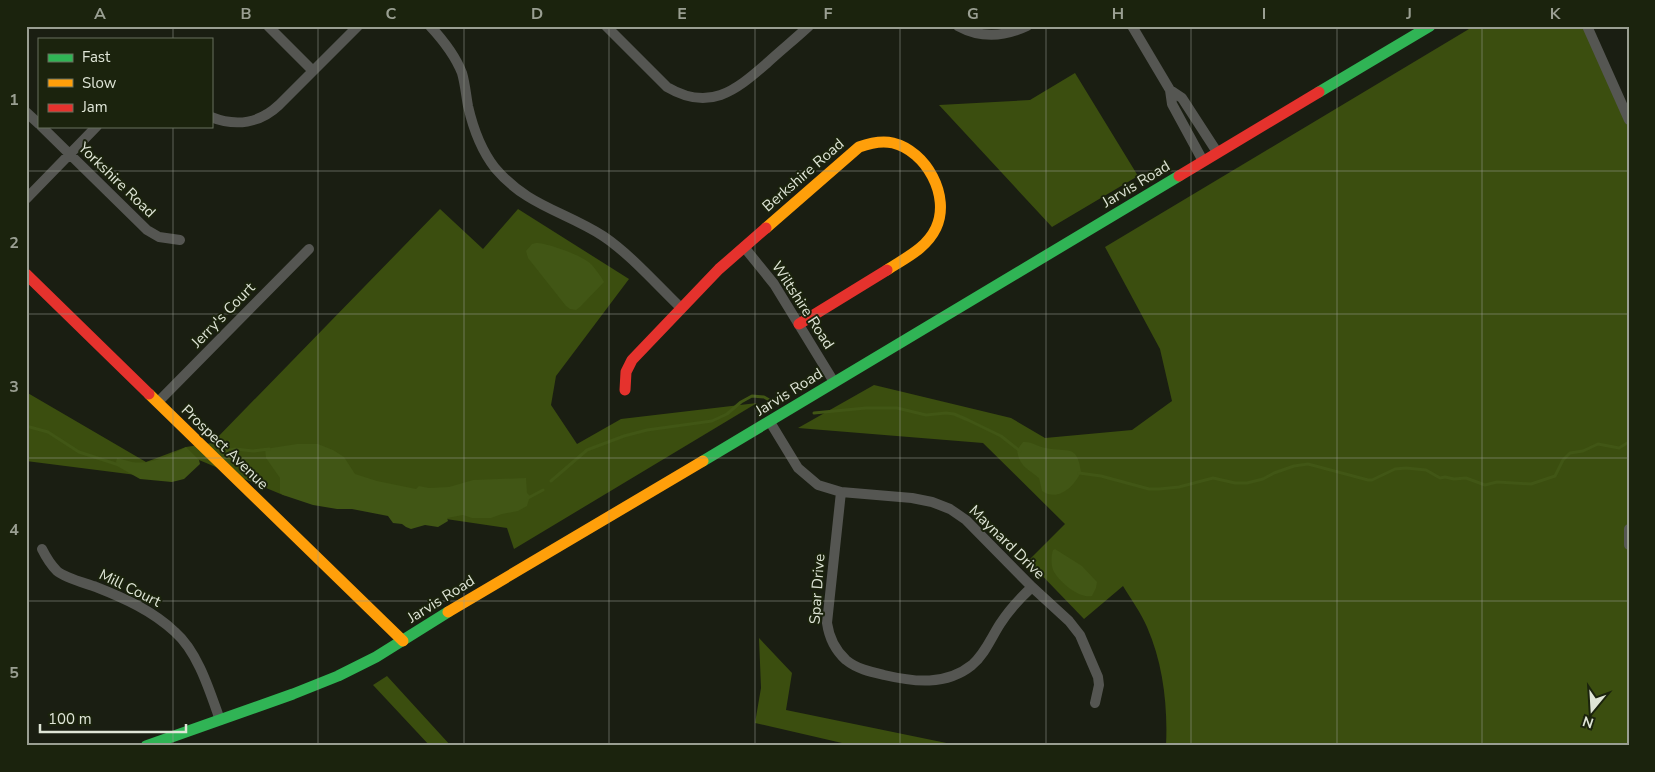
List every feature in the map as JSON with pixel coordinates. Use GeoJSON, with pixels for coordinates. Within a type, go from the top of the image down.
{"type":"FeatureCollection","features":[{"type":"Feature","properties":{"kind":"street"},"geometry":{"type":"LineString","coordinates":[[268,26],[313,72]]}},
{"type":"Feature","properties":{"kind":"street"},"geometry":{"type":"LineString","coordinates":[[212,117],[232,122],[243,122],[260,118],[274,109],[358,26]]}},
{"type":"Feature","properties":{"kind":"street"},"geometry":{"type":"LineString","coordinates":[[430,26],[447,45],[459,66],[475,132],[486,155],[497,170],[512,186],[531,200],[590,228],[616,246],[681,308]]}},
{"type":"Feature","properties":{"kind":"street"},"geometry":{"type":"LineString","coordinates":[[606,26],[667,88],[686,96],[704,98],[722,95],[737,88],[810,26]]}},
{"type":"Feature","properties":{"kind":"street"},"geometry":{"type":"LineString","coordinates":[[958,26],[968,31],[991,35],[1016,31],[1027,26]]}},
{"type":"Feature","properties":{"kind":"street"},"geometry":{"type":"LineString","coordinates":[[1132,26],[1170,90],[1172,104],[1203,161]]}},
{"type":"Feature","properties":{"kind":"street","name":"Jarvis Road"},"geometry":{"type":"LineString","coordinates":[[146,746],[293,694],[338,676],[376,657],[487,588],[770,422],[1217,152],[1430,26]]}},
{"type":"Feature","properties":{"kind":"street"},"geometry":{"type":"LineString","coordinates":[[1587,26],[1629,120]]}},
{"type":"Feature","properties":{"kind":"street"},"geometry":{"type":"LineString","coordinates":[[1170,90],[1182,98],[1217,152]]}},
{"type":"Feature","properties":{"kind":"street","name":"Yorkshire Road"},"geometry":{"type":"LineString","coordinates":[[26,112],[38,123]]}},
{"type":"Feature","properties":{"kind":"street","name":"Yorkshire Road"},"geometry":{"type":"LineString","coordinates":[[43,128],[148,230],[159,237],[180,240]]}},
{"type":"Feature","properties":{"kind":"street"},"geometry":{"type":"LineString","coordinates":[[26,199],[95,128]]}},
{"type":"Feature","properties":{"kind":"street","name":"Berkshire Road"},"geometry":{"type":"LineString","coordinates":[[625,390],[626,372],[630,362],[719,269],[853,152],[866,144],[886,141],[902,145],[933,176],[939,190],[941,211],[937,226],[925,245],[919,250],[799,324]]}},
{"type":"Feature","properties":{"kind":"street","name":"Wiltshire Road"},"geometry":{"type":"LineString","coordinates":[[744,247],[770,277],[834,382]]}},
{"type":"Feature","properties":{"kind":"street","name":"Jerry's Court"},"geometry":{"type":"LineString","coordinates":[[158,402],[308,249]]}},
{"type":"Feature","properties":{"kind":"street","name":"Prospect Avenue"},"geometry":{"type":"LineString","coordinates":[[26,274],[403,641]]}},
{"type":"Feature","properties":{"kind":"street","name":"Maynard Drive"},"geometry":{"type":"LineString","coordinates":[[770,422],[793,461],[804,475],[818,485],[841,492],[912,498],[932,502],[950,509],[966,520],[1032,587],[1069,621],[1080,635],[1098,677],[1099,685],[1095,703]]}},
{"type":"Feature","properties":{"kind":"street","name":"Spar Drive"},"geometry":{"type":"LineString","coordinates":[[841,492],[827,623],[828,632],[835,647],[845,660],[860,668],[915,681],[938,680],[957,674],[978,658],[1007,614],[1032,587]]}},
{"type":"Feature","properties":{"kind":"street"},"geometry":{"type":"LineString","coordinates":[[1629,529],[1629,545]]}},
{"type":"Feature","properties":{"kind":"street","name":"Mill Court"},"geometry":{"type":"LineString","coordinates":[[42,549],[49,562],[59,572],[130,602],[153,614],[177,633],[192,654],[206,680],[220,720]]}},
{"type":"Feature","properties":{"kind":"shaded area"},"geometry":{"type":"Polygon","coordinates":[[[1474,26],[1583,26],[1629,122],[1629,746],[1166,746],[1165,700],[1161,670],[1147,627],[1139,611],[1123,586],[1084,619],[1028,561],[1065,524],[983,443],[798,428],[874,385],[1011,418],[1045,438],[1132,430],[1172,401],[1160,349],[1105,247],[1474,26]]]}},
{"type":"Feature","properties":{"kind":"shaded area"},"geometry":{"type":"Polygon","coordinates":[[[1075,73],[1138,176],[1052,227],[939,105],[1030,100],[1075,73]]]}},
{"type":"Feature","properties":{"kind":"shaded area"},"geometry":{"type":"Polygon","coordinates":[[[440,209],[483,249],[518,209],[629,279],[556,376],[551,405],[577,444],[621,419],[757,403],[514,549],[507,528],[283,495],[199,460],[152,477],[26,461],[26,392],[146,462],[186,447],[212,443],[440,209]]]}},
{"type":"Feature","properties":{"kind":"shaded area"},"geometry":{"type":"Polygon","coordinates":[[[536,243],[557,248],[588,261],[604,282],[580,307],[576,310],[570,309],[528,258],[526,251],[532,244],[536,243]]]}},
{"type":"Feature","properties":{"kind":"shaded area"},"geometry":{"type":"Polygon","coordinates":[[[1023,442],[1074,453],[1081,472],[1070,488],[1054,495],[1042,491],[1039,478],[1025,467],[1018,455],[1017,450],[1023,442]]]}},
{"type":"Feature","properties":{"kind":"shaded area"},"geometry":{"type":"Polygon","coordinates":[[[297,444],[318,444],[333,450],[344,457],[355,474],[377,481],[416,489],[419,486],[429,488],[449,487],[473,480],[526,478],[527,493],[530,496],[527,506],[518,511],[491,518],[472,518],[463,515],[447,518],[448,521],[438,527],[425,525],[411,529],[402,524],[393,523],[388,516],[352,509],[337,509],[313,505],[280,493],[280,478],[266,458],[265,449],[297,444]]]}},
{"type":"Feature","properties":{"kind":"shaded area"},"geometry":{"type":"Polygon","coordinates":[[[186,447],[199,460],[200,464],[184,479],[172,482],[140,479],[117,466],[116,462],[117,458],[139,463],[154,461],[186,447]]]}},
{"type":"Feature","properties":{"kind":"shaded area"},"geometry":{"type":"Polygon","coordinates":[[[1055,549],[1082,566],[1097,582],[1092,596],[1081,595],[1075,592],[1064,584],[1056,574],[1051,560],[1053,550],[1055,549]]]}},
{"type":"Feature","properties":{"kind":"shaded area"},"geometry":{"type":"Polygon","coordinates":[[[759,638],[792,673],[786,710],[961,746],[855,746],[755,723],[761,688],[759,638]]]}},
{"type":"Feature","properties":{"kind":"shaded area"},"geometry":{"type":"Polygon","coordinates":[[[387,676],[451,746],[430,746],[373,685],[387,676]]]}},
{"type":"Feature","properties":{"kind":"waterway"},"geometry":{"type":"LineString","coordinates":[[551,481],[587,450],[624,436],[647,430],[712,421],[727,414],[741,402],[752,396],[764,397],[778,405]]}},
{"type":"Feature","properties":{"kind":"waterway"},"geometry":{"type":"LineString","coordinates":[[814,413],[866,408],[897,408],[926,415],[954,414],[1001,436],[1020,451]]}},
{"type":"Feature","properties":{"kind":"waterway"},"geometry":{"type":"LineString","coordinates":[[26,426],[48,432],[79,452],[119,465]]}},
{"type":"Feature","properties":{"kind":"waterway"},"geometry":{"type":"LineString","coordinates":[[1079,473],[1101,476],[1149,489],[1159,489],[1179,487],[1213,478],[1235,483],[1247,483],[1263,479],[1294,466],[1308,464],[1368,480],[1372,480],[1395,469],[1406,468],[1426,470],[1440,478],[1466,478],[1485,485],[1497,482],[1531,484],[1555,476],[1563,460],[1570,453],[1583,451],[1598,444],[1619,448],[1629,442]]}},
{"type":"Feature","properties":{"kind":"waterway"},"geometry":{"type":"LineString","coordinates":[[226,451],[235,449],[253,451],[269,449]]}},
{"type":"Feature","properties":{"kind":"waterway"},"geometry":{"type":"LineString","coordinates":[[528,498],[543,490]]}},
{"type":"Feature","properties":{"kind":"traffic: fast"},"geometry":{"type":"LineString","coordinates":[[1319,92],[1430,26]]}},
{"type":"Feature","properties":{"kind":"traffic: fast"},"geometry":{"type":"LineString","coordinates":[[703,461],[1179,176]]}},
{"type":"Feature","properties":{"kind":"traffic: fast"},"geometry":{"type":"LineString","coordinates":[[146,746],[338,676],[376,657],[448,612]]}},
{"type":"Feature","properties":{"kind":"traffic: slow"},"geometry":{"type":"LineString","coordinates":[[766,228],[859,147],[876,142],[893,143],[916,155],[925,165],[938,189],[940,215],[936,228],[927,242],[887,270]]}},
{"type":"Feature","properties":{"kind":"traffic: slow"},"geometry":{"type":"LineString","coordinates":[[149,394],[403,641]]}},
{"type":"Feature","properties":{"kind":"traffic: slow"},"geometry":{"type":"LineString","coordinates":[[448,612],[703,461]]}},
{"type":"Feature","properties":{"kind":"traffic: jam"},"geometry":{"type":"LineString","coordinates":[[1179,176],[1319,92]]}},
{"type":"Feature","properties":{"kind":"traffic: jam"},"geometry":{"type":"LineString","coordinates":[[625,390],[626,372],[632,360],[719,269],[766,228]]}},
{"type":"Feature","properties":{"kind":"traffic: jam"},"geometry":{"type":"LineString","coordinates":[[799,324],[887,270]]}},
{"type":"Feature","properties":{"kind":"traffic: jam"},"geometry":{"type":"LineString","coordinates":[[26,274],[149,394]]}}]}
